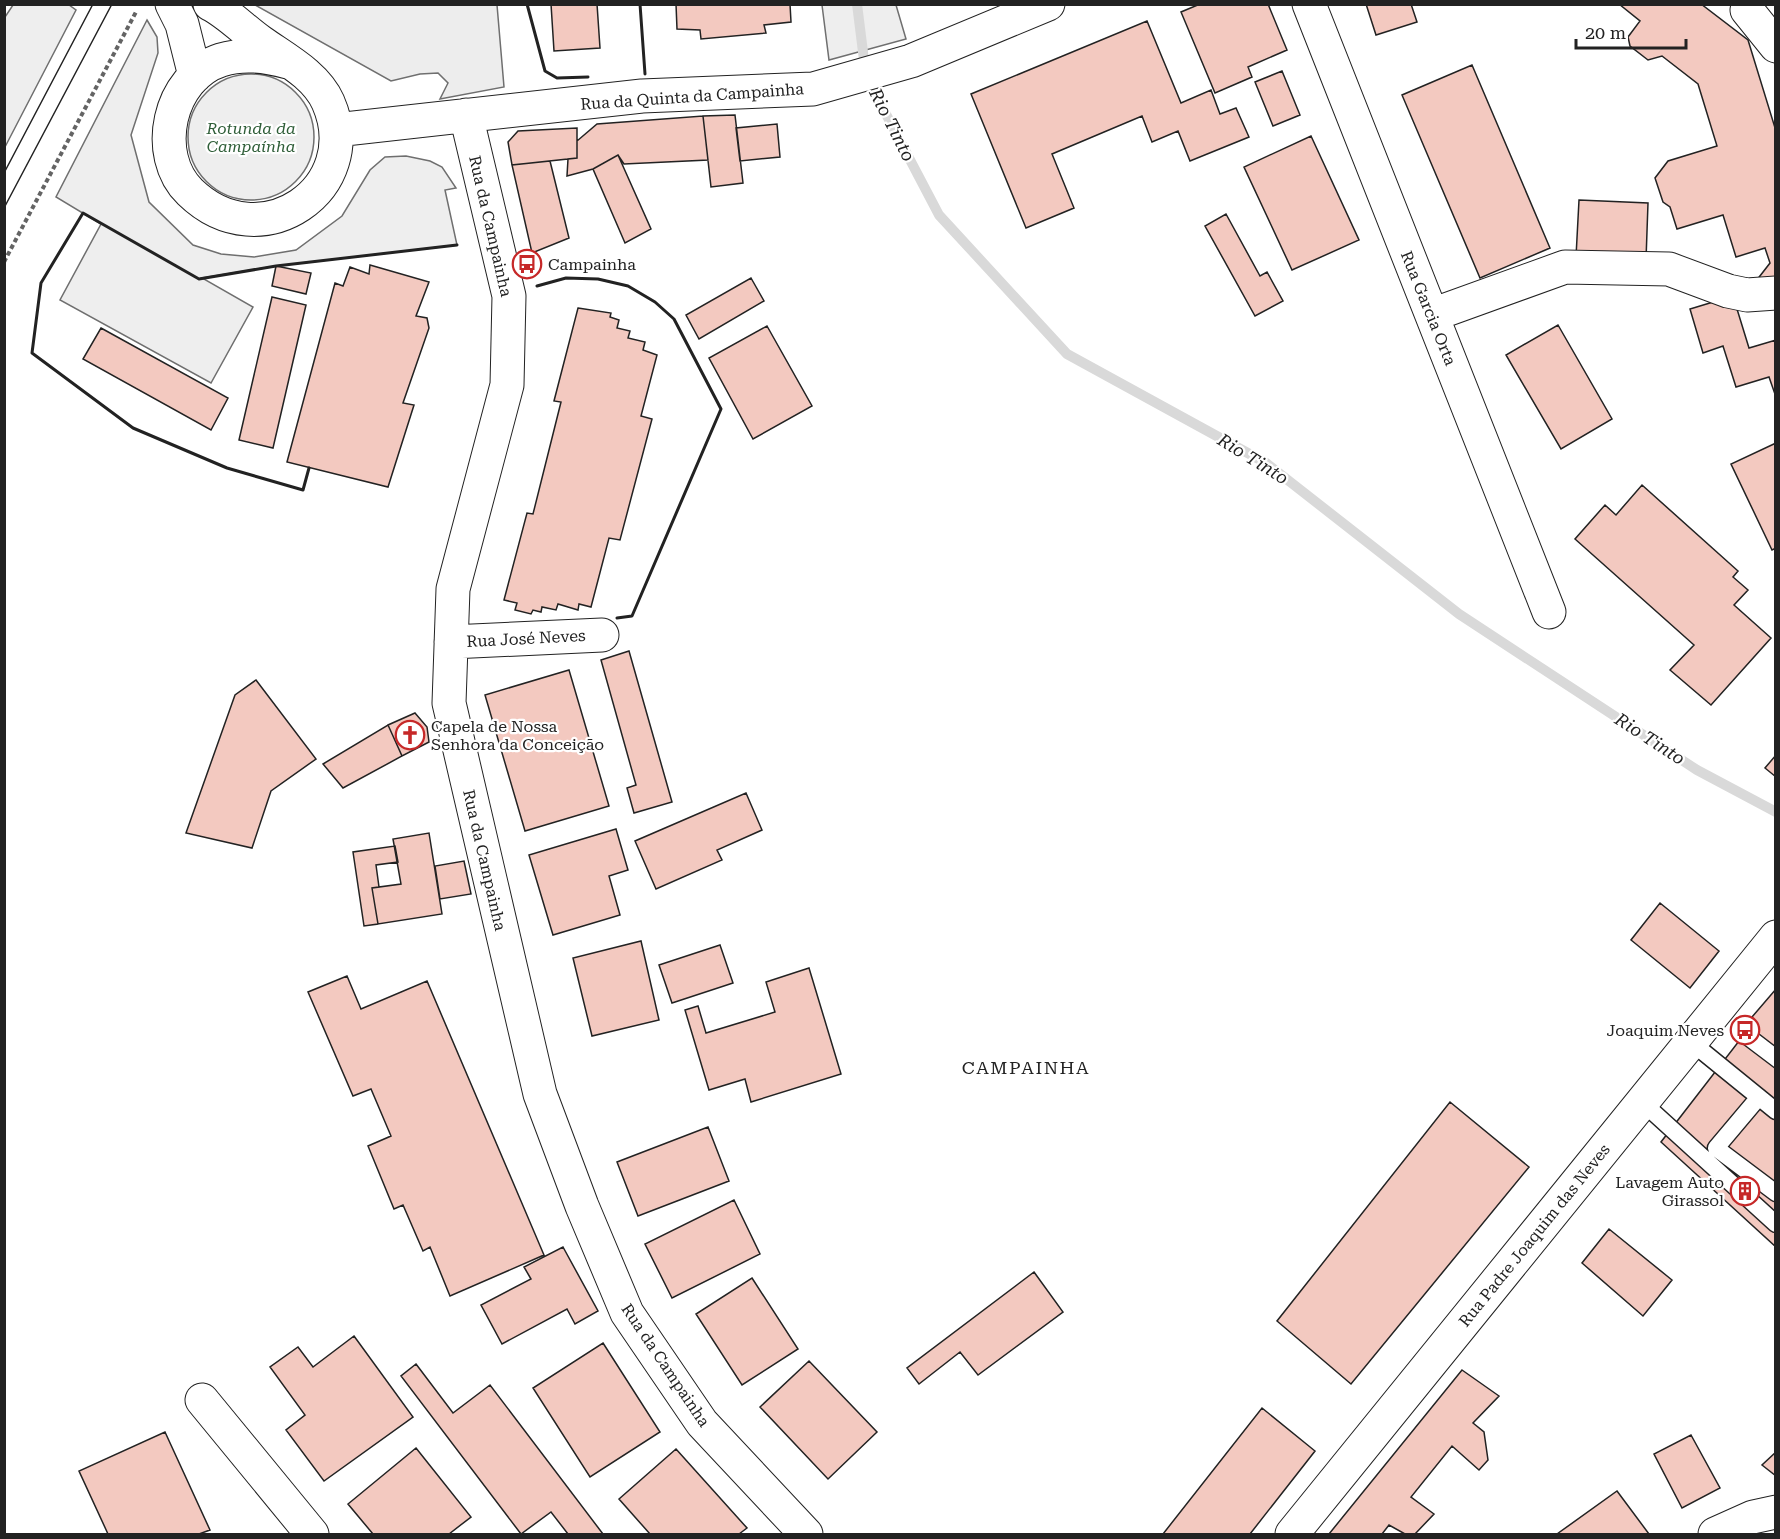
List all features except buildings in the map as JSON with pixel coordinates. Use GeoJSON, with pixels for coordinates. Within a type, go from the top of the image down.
{"type":"FeatureCollection","features":[{"type":"Feature","properties":{"kind":"street"},"geometry":{"type":"LineString","coordinates":[[172,4],[183,26],[195,76]]}},
{"type":"Feature","properties":{"kind":"street"},"geometry":{"type":"LineString","coordinates":[[210,4],[312,78],[328,102],[336,130],[335,151],[325,179],[307,201],[290,212],[262,220],[233,219],[206,208],[183,185],[171,159],[168,130],[177,100],[195,76],[219,61],[260,54],[288,62]]}},
{"type":"Feature","properties":{"kind":"street","name":"Rua da Quinta da Campainha"},"geometry":{"type":"LineString","coordinates":[[336,130],[642,96],[813,89],[910,61],[1048,4]]}},
{"type":"Feature","properties":{"kind":"street","name":"Rua Garcia Orta"},"geometry":{"type":"LineString","coordinates":[[1309,4],[1549,612]]}},
{"type":"Feature","properties":{"kind":"street"},"geometry":{"type":"LineString","coordinates":[[1748,6],[1776,46]]}},
{"type":"Feature","properties":{"kind":"street","name":"Rua da Campainha"},"geometry":{"type":"LineString","coordinates":[[466,116],[509,296],[507,385],[453,589],[449,703],[540,1094],[582,1206],[633,1322],[702,1423],[806,1534]]}},
{"type":"Feature","properties":{"kind":"street"},"geometry":{"type":"LineString","coordinates":[[1432,315],[1565,267],[1669,269],[1728,291],[1747,295],[1776,293]]}},
{"type":"Feature","properties":{"kind":"street","name":"Rua José Neves"},"geometry":{"type":"LineString","coordinates":[[451,642],[602,635]]}},
{"type":"Feature","properties":{"kind":"street","name":"Rua Padre Joaquim das Neves"},"geometry":{"type":"LineString","coordinates":[[1292,1534],[1776,937]]}},
{"type":"Feature","properties":{"kind":"street"},"geometry":{"type":"LineString","coordinates":[[202,1400],[312,1534]]}},
{"type":"Feature","properties":{"kind":"street"},"geometry":{"type":"LineString","coordinates":[[1715,1534],[1753,1517],[1776,1512]]}},
{"type":"Feature","properties":{"kind":"lane"},"geometry":{"type":"LineString","coordinates":[[1690,1042],[1776,1111]]}},
{"type":"Feature","properties":{"kind":"lane"},"geometry":{"type":"LineString","coordinates":[[1759,1097],[1716,1148],[1776,1193]]}},
{"type":"Feature","properties":{"kind":"lane"},"geometry":{"type":"LineString","coordinates":[[1642,1102],[1776,1224]]}},
{"type":"Feature","properties":{"kind":"path"},"geometry":{"type":"LineString","coordinates":[[4,262],[140,4]]}},
{"type":"Feature","properties":{"kind":"green space"},"geometry":{"type":"Polygon","coordinates":[[[13,5],[69,5],[76,10],[5,147],[5,17],[13,5]]]}},
{"type":"Feature","properties":{"kind":"green space"},"geometry":{"type":"Polygon","coordinates":[[[822,5],[896,5],[906,39],[829,60],[822,5]]]}},
{"type":"Feature","properties":{"kind":"green space"},"geometry":{"type":"Polygon","coordinates":[[[147,20],[157,37],[158,53],[131,135],[149,202],[193,245],[221,254],[254,257],[296,250],[342,216],[370,170],[385,157],[406,156],[430,161],[442,167],[456,188],[445,190],[457,245],[276,266],[202,278],[253,307],[211,383],[60,300],[101,224],[56,197],[147,20]]]}},
{"type":"Feature","properties":{"kind":"green space","name":"Rotunda da Campaínha"},"geometry":{"type":"Polygon","coordinates":[[[251,74],[275,79],[295,93],[309,113],[314,137],[309,161],[295,181],[275,195],[251,200],[227,195],[207,181],[193,161],[188,137],[193,113],[207,93],[227,79],[251,74]]]}},
{"type":"Feature","properties":{"kind":"shaded area"},"geometry":{"type":"Polygon","coordinates":[[[255,5],[497,5],[504,87],[440,99],[448,83],[438,73],[420,74],[391,81],[255,5]]]}},
{"type":"Feature","properties":{"kind":"waterway","name":"Rio Tinto"},"geometry":{"type":"LineString","coordinates":[[857,4],[866,76],[939,215],[1067,354],[1266,463],[1459,614],[1697,770],[1776,812]]}},
{"type":"Feature","properties":{"kind":"tram line"},"geometry":{"type":"LineString","coordinates":[[4,173],[93,4]]}},
{"type":"Feature","properties":{"kind":"tram line"},"geometry":{"type":"LineString","coordinates":[[4,208],[112,4]]}},
{"type":"Feature","properties":{"kind":"wall"},"geometry":{"type":"LineString","coordinates":[[527,4],[545,71],[557,78],[588,77]]}},
{"type":"Feature","properties":{"kind":"wall"},"geometry":{"type":"LineString","coordinates":[[640,4],[645,74]]}},
{"type":"Feature","properties":{"kind":"wall"},"geometry":{"type":"LineString","coordinates":[[309,468],[303,490],[227,468],[133,428],[32,353],[41,283],[83,213],[199,279],[276,266],[457,245]]}},
{"type":"Feature","properties":{"kind":"wall"},"geometry":{"type":"LineString","coordinates":[[537,286],[566,278],[598,279],[628,286],[655,302],[674,319],[721,409],[632,616],[617,618]]}},
{"type":"Feature","properties":{"kind":"place","name":"Campainha"},"geometry":{"type":"Point","coordinates":[527,264]}},
{"type":"Feature","properties":{"kind":"place","name":"Capela de Nossa Senhora da Conceição"},"geometry":{"type":"Point","coordinates":[410,735]}},
{"type":"Feature","properties":{"kind":"place","name":"Joaquim Neves"},"geometry":{"type":"Point","coordinates":[1745,1030]}},
{"type":"Feature","properties":{"kind":"place","name":"Lavagem Auto Girassol"},"geometry":{"type":"Point","coordinates":[1745,1191]}},
{"type":"Feature","properties":{"kind":"district","name":"CAMPAINHA"},"geometry":{"type":"Point","coordinates":[1026,1068]}}]}
